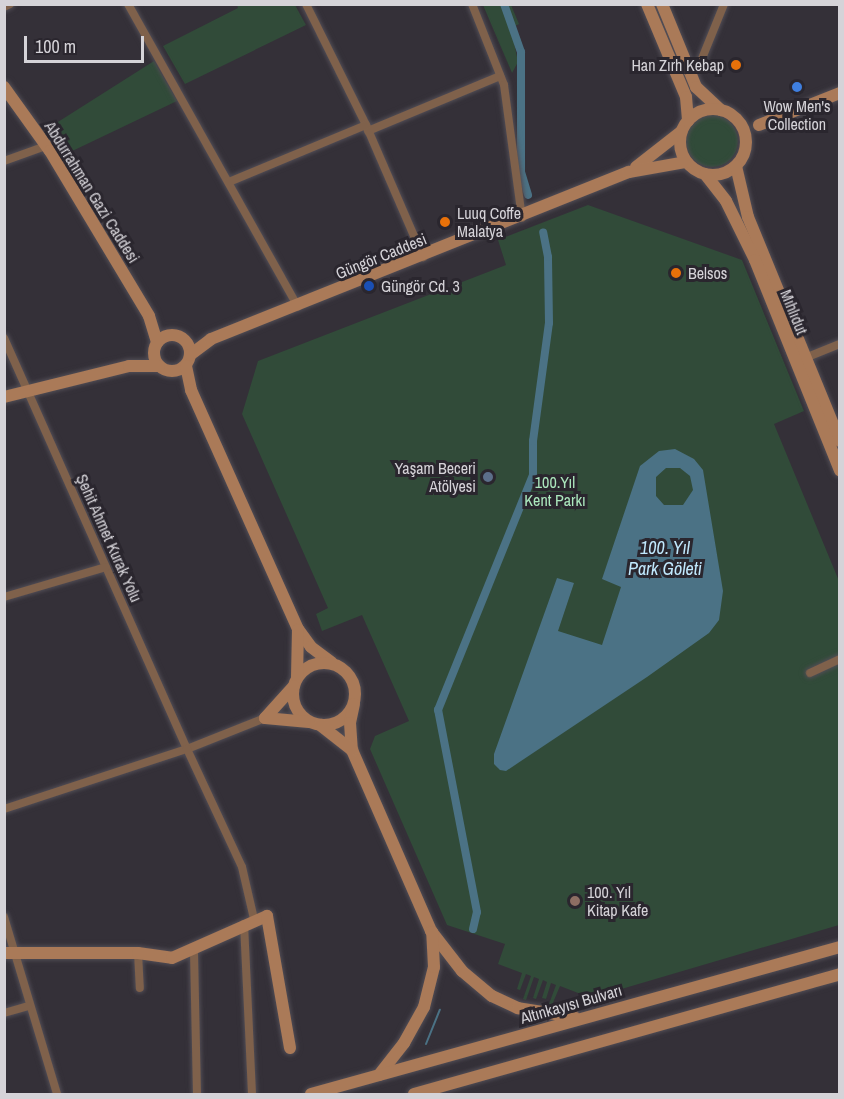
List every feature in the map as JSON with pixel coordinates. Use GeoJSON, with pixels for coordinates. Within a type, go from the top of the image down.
{"type":"FeatureCollection","features":[{"type":"Feature","properties":{"kind":"main road"},"geometry":{"type":"LineString","coordinates":[[647,4],[686,97],[685,126],[680,147],[686,162],[705,174],[716,175],[736,166],[745,146],[759,126],[840,93]]}},
{"type":"Feature","properties":{"kind":"main road"},"geometry":{"type":"LineString","coordinates":[[662,4],[689,73],[706,98],[735,119],[759,126]]}},
{"type":"Feature","properties":{"kind":"main road","name":"Abdurrahman Gazi Caddesi"},"geometry":{"type":"LineString","coordinates":[[4,87],[46,146],[149,316],[164,368]]}},
{"type":"Feature","properties":{"kind":"main road"},"geometry":{"type":"LineString","coordinates":[[629,172],[706,110],[722,111]]}},
{"type":"Feature","properties":{"kind":"main road"},"geometry":{"type":"LineString","coordinates":[[735,119],[744,135],[745,146]]}},
{"type":"Feature","properties":{"kind":"main road"},"geometry":{"type":"LineString","coordinates":[[629,172],[686,162]]}},
{"type":"Feature","properties":{"kind":"main road","name":"Mıhlıdut"},"geometry":{"type":"LineString","coordinates":[[736,166],[740,196],[840,441]]}},
{"type":"Feature","properties":{"kind":"main road","name":"Güngör Caddesi"},"geometry":{"type":"LineString","coordinates":[[164,368],[188,360],[212,339],[522,218],[629,172]]}},
{"type":"Feature","properties":{"kind":"main road","name":"Mıhlıdut"},"geometry":{"type":"LineString","coordinates":[[705,174],[726,201],[755,260],[840,470]]}},
{"type":"Feature","properties":{"kind":"main road","name":"Abdurrahman Gazi Caddesi"},"geometry":{"type":"LineString","coordinates":[[149,316],[178,337]]}},
{"type":"Feature","properties":{"kind":"main road"},"geometry":{"type":"LineString","coordinates":[[129,366],[156,346],[178,337],[188,360],[191,390],[298,629],[318,654],[341,667],[353,682],[354,704],[350,723],[352,750],[431,931],[462,971],[492,996],[518,1008],[578,1018]]}},
{"type":"Feature","properties":{"kind":"main road","name":"Güngör Caddesi"},"geometry":{"type":"LineString","coordinates":[[178,337],[212,339]]}},
{"type":"Feature","properties":{"kind":"main road"},"geometry":{"type":"LineString","coordinates":[[4,397],[129,366],[164,368],[191,390]]}},
{"type":"Feature","properties":{"kind":"main road"},"geometry":{"type":"LineString","coordinates":[[298,629],[295,706],[314,723],[352,750]]}},
{"type":"Feature","properties":{"kind":"main road"},"geometry":{"type":"LineString","coordinates":[[265,718],[312,665],[332,663]]}},
{"type":"Feature","properties":{"kind":"main road"},"geometry":{"type":"LineString","coordinates":[[265,718],[314,723],[341,721],[354,704]]}},
{"type":"Feature","properties":{"kind":"main road"},"geometry":{"type":"LineString","coordinates":[[9,952],[138,952],[172,958],[194,952],[249,922],[267,915],[290,1048]]}},
{"type":"Feature","properties":{"kind":"main road"},"geometry":{"type":"LineString","coordinates":[[379,1075],[404,1043],[424,1007],[434,967],[431,931]]}},
{"type":"Feature","properties":{"kind":"main road","name":"Altınkayısı Bulvarı"},"geometry":{"type":"LineString","coordinates":[[311,1095],[578,1018],[840,947]]}},
{"type":"Feature","properties":{"kind":"main road"},"geometry":{"type":"LineString","coordinates":[[414,1095],[840,974]]}},
{"type":"Feature","properties":{"kind":"street"},"geometry":{"type":"LineString","coordinates":[[4,7],[10,4]]}},
{"type":"Feature","properties":{"kind":"street"},"geometry":{"type":"LineString","coordinates":[[128,4],[298,307]]}},
{"type":"Feature","properties":{"kind":"street"},"geometry":{"type":"LineString","coordinates":[[306,4],[367,128],[423,257]]}},
{"type":"Feature","properties":{"kind":"street"},"geometry":{"type":"LineString","coordinates":[[472,4],[500,76],[511,119],[522,218]]}},
{"type":"Feature","properties":{"kind":"street"},"geometry":{"type":"LineString","coordinates":[[689,73],[701,61],[724,4]]}},
{"type":"Feature","properties":{"kind":"street"},"geometry":{"type":"LineString","coordinates":[[229,182],[500,76]]}},
{"type":"Feature","properties":{"kind":"street"},"geometry":{"type":"LineString","coordinates":[[4,160],[46,146]]}},
{"type":"Feature","properties":{"kind":"street","name":"Şehit Ahmet Kurak Yolu"},"geometry":{"type":"LineString","coordinates":[[4,338],[242,867],[249,922],[252,1095]]}},
{"type":"Feature","properties":{"kind":"street"},"geometry":{"type":"LineString","coordinates":[[805,358],[840,344]]}},
{"type":"Feature","properties":{"kind":"street"},"geometry":{"type":"LineString","coordinates":[[4,597],[106,567]]}},
{"type":"Feature","properties":{"kind":"street"},"geometry":{"type":"LineString","coordinates":[[810,673],[840,659]]}},
{"type":"Feature","properties":{"kind":"street"},"geometry":{"type":"LineString","coordinates":[[4,809],[187,749],[265,718]]}},
{"type":"Feature","properties":{"kind":"street"},"geometry":{"type":"LineString","coordinates":[[4,917],[9,952],[57,1095]]}},
{"type":"Feature","properties":{"kind":"street"},"geometry":{"type":"LineString","coordinates":[[138,952],[140,988]]}},
{"type":"Feature","properties":{"kind":"street"},"geometry":{"type":"LineString","coordinates":[[194,952],[197,1095]]}},
{"type":"Feature","properties":{"kind":"street"},"geometry":{"type":"LineString","coordinates":[[4,1013],[28,1006]]}},
{"type":"Feature","properties":{"kind":"green space"},"geometry":{"type":"Polygon","coordinates":[[[237,5],[295,5],[306,25],[185,84],[163,46],[238,8],[237,5]]]}},
{"type":"Feature","properties":{"kind":"green space"},"geometry":{"type":"Polygon","coordinates":[[[483,5],[511,5],[519,24],[511,28],[518,62],[512,73],[483,5]]]}},
{"type":"Feature","properties":{"kind":"green space"},"geometry":{"type":"Polygon","coordinates":[[[154,61],[177,101],[66,154],[50,127],[154,61]]]}},
{"type":"Feature","properties":{"kind":"green space"},"geometry":{"type":"Polygon","coordinates":[[[712,115],[726,119],[734,127],[738,141],[734,155],[726,163],[712,167],[698,163],[690,155],[686,141],[690,127],[698,119],[712,115]]]}},
{"type":"Feature","properties":{"kind":"green space","name":"100.Yıl Kent Parkı"},"geometry":{"type":"Polygon","coordinates":[[[588,205],[742,260],[804,411],[774,424],[839,581],[839,925],[591,998],[560,986],[552,1005],[549,1004],[556,985],[551,983],[546,999],[542,998],[547,982],[543,980],[536,999],[533,998],[539,979],[534,977],[526,1000],[523,999],[531,976],[526,974],[520,990],[517,989],[522,973],[498,964],[505,944],[447,925],[370,749],[375,736],[409,721],[362,615],[322,631],[316,614],[328,608],[242,414],[258,361],[506,265],[498,240],[588,205]]]}},
{"type":"Feature","properties":{"kind":"water","name":"100. Yıl Park Göleti"},"geometry":{"type":"Polygon","coordinates":[[[675,449],[694,459],[703,470],[723,591],[719,620],[709,633],[647,677],[506,771],[500,770],[494,764],[494,754],[557,578],[574,583],[558,631],[602,645],[621,587],[602,579],[640,466],[659,451],[675,449]],[[666,468],[656,477],[656,496],[664,505],[683,505],[693,490],[690,476],[680,468],[666,468]]]}},
{"type":"Feature","properties":{"kind":"waterway"},"geometry":{"type":"LineString","coordinates":[[504,4],[521,52],[521,172],[528,195]]}},
{"type":"Feature","properties":{"kind":"waterway"},"geometry":{"type":"LineString","coordinates":[[473,929],[477,912],[438,710],[533,475],[533,441],[549,323],[548,257],[543,232]]}},
{"type":"Feature","properties":{"kind":"waterway"},"geometry":{"type":"LineString","coordinates":[[426,1044],[440,1010]]}},
{"type":"Feature","properties":{"kind":"place","name":"Han Zırh Kebap"},"geometry":{"type":"Point","coordinates":[736,65]}},
{"type":"Feature","properties":{"kind":"place","name":"Wow Men's Collection"},"geometry":{"type":"Point","coordinates":[797,87]}},
{"type":"Feature","properties":{"kind":"place","name":"Luuq Coffe Malatya"},"geometry":{"type":"Point","coordinates":[445,222]}},
{"type":"Feature","properties":{"kind":"place","name":"Belsos"},"geometry":{"type":"Point","coordinates":[676,273]}},
{"type":"Feature","properties":{"kind":"place","name":"Güngör Cd. 3"},"geometry":{"type":"Point","coordinates":[369,286]}},
{"type":"Feature","properties":{"kind":"place","name":"Yaşam Beceri Atölyesi"},"geometry":{"type":"Point","coordinates":[488,477]}},
{"type":"Feature","properties":{"kind":"place","name":"100. Yıl Kitap Kafe"},"geometry":{"type":"Point","coordinates":[575,901]}}]}
